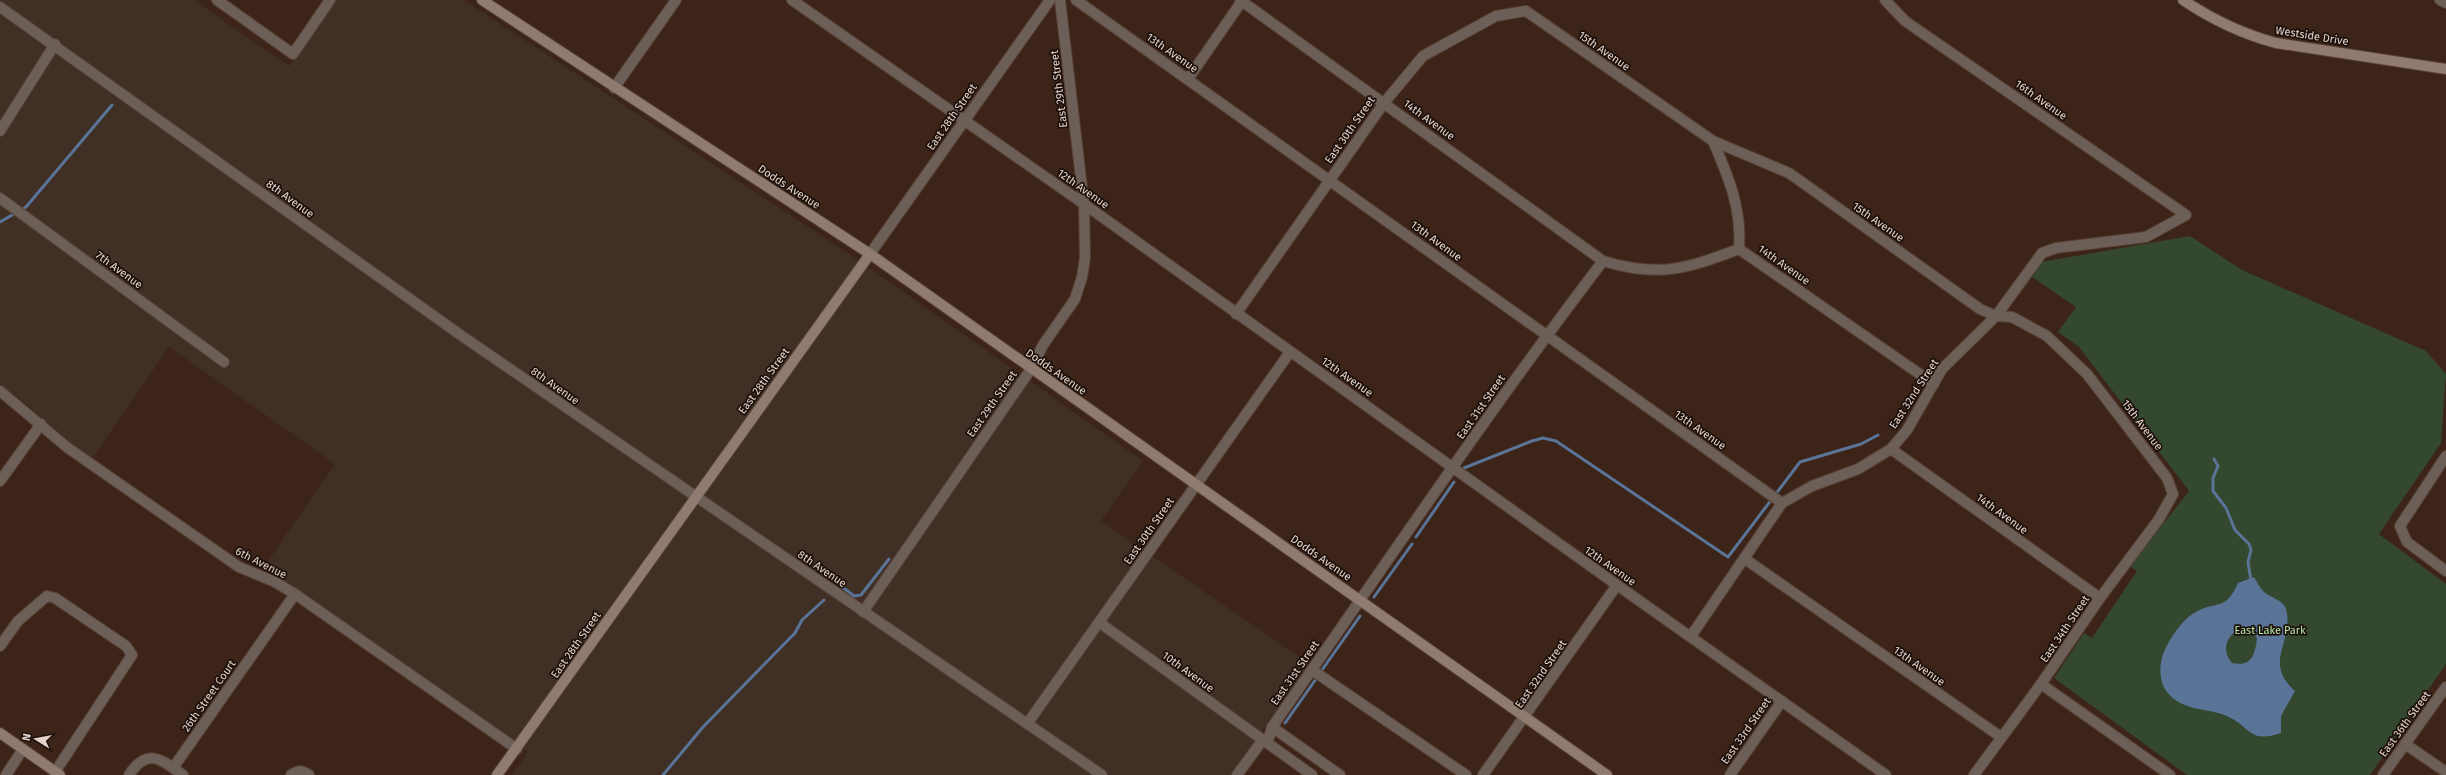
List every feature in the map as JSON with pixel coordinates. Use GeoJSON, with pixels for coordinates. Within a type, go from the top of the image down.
{"type":"FeatureCollection","features":[{"type":"Feature","properties":{"kind":"street"},"geometry":{"type":"LineString","coordinates":[[217,0],[293,54],[330,0]]}},
{"type":"Feature","properties":{"kind":"street","name":"Dodds Avenue"},"geometry":{"type":"LineString","coordinates":[[482,0],[614,88],[870,254],[1607,775]]}},
{"type":"Feature","properties":{"kind":"street"},"geometry":{"type":"LineString","coordinates":[[614,88],[676,0]]}},
{"type":"Feature","properties":{"kind":"street","name":"12th Avenue"},"geometry":{"type":"LineString","coordinates":[[792,0],[1084,204],[1236,314],[1886,775]]}},
{"type":"Feature","properties":{"kind":"street","name":"East 28th Street"},"geometry":{"type":"LineString","coordinates":[[497,775],[1050,0]]}},
{"type":"Feature","properties":{"kind":"street","name":"East 29th Street"},"geometry":{"type":"LineString","coordinates":[[863,612],[1031,369],[1043,345],[1075,299],[1082,277],[1085,258],[1084,204],[1060,0]]}},
{"type":"Feature","properties":{"kind":"street","name":"13th Avenue"},"geometry":{"type":"LineString","coordinates":[[1076,0],[1782,503]]}},
{"type":"Feature","properties":{"kind":"street","name":"16th Avenue"},"geometry":{"type":"LineString","coordinates":[[1885,0],[1905,21],[2186,215]]}},
{"type":"Feature","properties":{"kind":"street","name":"Westside Drive"},"geometry":{"type":"LineString","coordinates":[[2183,0],[2226,26],[2250,36],[2276,43],[2446,69]]}},
{"type":"Feature","properties":{"kind":"street"},"geometry":{"type":"LineString","coordinates":[[2440,0],[2446,3]]}},
{"type":"Feature","properties":{"kind":"street"},"geometry":{"type":"LineString","coordinates":[[1188,79],[1241,1]]}},
{"type":"Feature","properties":{"kind":"street","name":"14th Avenue"},"geometry":{"type":"LineString","coordinates":[[1241,1],[1603,261]]}},
{"type":"Feature","properties":{"kind":"street","name":"8th Avenue"},"geometry":{"type":"LineString","coordinates":[[0,7],[55,44],[348,256],[695,497],[1102,775]]}},
{"type":"Feature","properties":{"kind":"street","name":"East 30th Street"},"geometry":{"type":"LineString","coordinates":[[1236,314],[1384,103],[1423,56],[1496,16],[1526,11]]}},
{"type":"Feature","properties":{"kind":"street","name":"15th Avenue"},"geometry":{"type":"LineString","coordinates":[[1526,11],[1713,141],[1789,173],[1980,309],[1996,316],[2012,317],[2047,336],[2087,374],[2167,478],[2173,494]]}},
{"type":"Feature","properties":{"kind":"street"},"geometry":{"type":"LineString","coordinates":[[0,131],[55,44]]}},
{"type":"Feature","properties":{"kind":"street"},"geometry":{"type":"LineString","coordinates":[[1603,261],[1631,270],[1663,271],[1696,265],[1739,249],[1741,226],[1731,184],[1713,141]]}},
{"type":"Feature","properties":{"kind":"street","name":"7th Avenue"},"geometry":{"type":"LineString","coordinates":[[0,198],[224,362]]}},
{"type":"Feature","properties":{"kind":"street","name":"East 32nd Street"},"geometry":{"type":"LineString","coordinates":[[1691,636],[1782,503],[1812,486],[1858,469],[1891,449],[1907,430],[1942,369],[1996,316],[2042,253],[2056,248],[2146,236],[2186,215]]}},
{"type":"Feature","properties":{"kind":"street","name":"14th Avenue"},"geometry":{"type":"LineString","coordinates":[[1739,249],[1934,384]]}},
{"type":"Feature","properties":{"kind":"street","name":"East 31st Street"},"geometry":{"type":"LineString","coordinates":[[1237,775],[1262,741],[1269,738],[1272,727],[1360,600],[1546,335],[1603,261]]}},
{"type":"Feature","properties":{"kind":"street","name":"East 30th Street"},"geometry":{"type":"LineString","coordinates":[[1027,724],[1100,623],[1290,352]]}},
{"type":"Feature","properties":{"kind":"street","name":"6th Avenue"},"geometry":{"type":"LineString","coordinates":[[0,391],[68,448],[239,568],[275,582],[295,594],[517,749]]}},
{"type":"Feature","properties":{"kind":"street"},"geometry":{"type":"LineString","coordinates":[[0,480],[41,424]]}},
{"type":"Feature","properties":{"kind":"street","name":"14th Avenue"},"geometry":{"type":"LineString","coordinates":[[1891,449],[2100,598]]}},
{"type":"Feature","properties":{"kind":"street"},"geometry":{"type":"LineString","coordinates":[[2446,456],[2400,526],[2407,542],[2446,571]]}},
{"type":"Feature","properties":{"kind":"street","name":"East 34th Street"},"geometry":{"type":"LineString","coordinates":[[1974,775],[2041,684],[2100,598],[2159,519],[2173,494]]}},
{"type":"Feature","properties":{"kind":"street","name":"13th Avenue"},"geometry":{"type":"LineString","coordinates":[[1745,559],[2001,737]]}},
{"type":"Feature","properties":{"kind":"street","name":"East 32nd Street"},"geometry":{"type":"LineString","coordinates":[[1483,775],[1526,717],[1617,585]]}},
{"type":"Feature","properties":{"kind":"street","name":"26th Street Court"},"geometry":{"type":"LineString","coordinates":[[173,768],[295,594]]}},
{"type":"Feature","properties":{"kind":"street"},"geometry":{"type":"LineString","coordinates":[[0,646],[18,621],[47,596],[55,598],[120,642],[132,655],[58,773],[0,733]]}},
{"type":"Feature","properties":{"kind":"street","name":"10th Avenue"},"geometry":{"type":"LineString","coordinates":[[1100,623],[1262,741],[1312,775]]}},
{"type":"Feature","properties":{"kind":"street"},"geometry":{"type":"LineString","coordinates":[[1312,670],[1466,775]]}},
{"type":"Feature","properties":{"kind":"street"},"geometry":{"type":"LineString","coordinates":[[2041,684],[2170,775]]}},
{"type":"Feature","properties":{"kind":"street","name":"East 36th Street"},"geometry":{"type":"LineString","coordinates":[[2383,775],[2446,687]]}},
{"type":"Feature","properties":{"kind":"street","name":"East 33rd Street"},"geometry":{"type":"LineString","coordinates":[[1730,775],[1782,701]]}},
{"type":"Feature","properties":{"kind":"street"},"geometry":{"type":"LineString","coordinates":[[1272,727],[1340,775]]}},
{"type":"Feature","properties":{"kind":"street"},"geometry":{"type":"LineString","coordinates":[[2405,744],[2446,772]]}},
{"type":"Feature","properties":{"kind":"street"},"geometry":{"type":"LineString","coordinates":[[6,775],[23,749]]}},
{"type":"Feature","properties":{"kind":"street"},"geometry":{"type":"LineString","coordinates":[[129,775],[134,767],[151,757],[183,775]]}},
{"type":"Feature","properties":{"kind":"street"},"geometry":{"type":"LineString","coordinates":[[291,775],[296,771],[303,771],[309,775]]}},
{"type":"Feature","properties":{"kind":"shaded area"},"geometry":{"type":"Polygon","coordinates":[[[0,0],[194,0],[289,66],[336,0],[464,0],[854,257],[1143,461],[1101,521],[1310,664],[1231,775],[512,775],[528,752],[264,567],[335,464],[169,347],[91,460],[19,398],[0,384],[0,0]]]}},
{"type":"Feature","properties":{"kind":"green space","name":"East Lake Park"},"geometry":{"type":"Polygon","coordinates":[[[2190,236],[2242,270],[2426,351],[2446,374],[2441,443],[2379,534],[2446,584],[2446,664],[2370,775],[2187,775],[2054,678],[2084,633],[2092,638],[2137,571],[2130,566],[2189,491],[2079,347],[2058,332],[2076,307],[2032,277],[2041,262],[2190,236]]]}},
{"type":"Feature","properties":{"kind":"water"},"geometry":{"type":"Polygon","coordinates":[[[2254,577],[2264,592],[2282,603],[2286,609],[2286,635],[2280,663],[2281,672],[2286,681],[2295,691],[2281,716],[2281,733],[2270,736],[2262,737],[2251,733],[2235,720],[2219,713],[2180,703],[2167,692],[2161,676],[2162,658],[2164,652],[2180,626],[2191,615],[2203,608],[2225,602],[2238,583],[2254,577]],[[2240,629],[2228,639],[2226,648],[2232,663],[2244,663],[2251,659],[2255,650],[2257,638],[2252,633],[2240,629]]]}},
{"type":"Feature","properties":{"kind":"waterway"},"geometry":{"type":"LineString","coordinates":[[0,222],[26,207],[112,105]]}},
{"type":"Feature","properties":{"kind":"waterway"},"geometry":{"type":"LineString","coordinates":[[1464,468],[1532,441],[1543,438],[1556,441],[1728,557],[1800,462],[1861,444],[1878,435]]}},
{"type":"Feature","properties":{"kind":"waterway"},"geometry":{"type":"LineString","coordinates":[[2214,459],[2218,466],[2213,478],[2213,491],[2226,508],[2235,530],[2249,544],[2251,550],[2248,562],[2251,581]]}},
{"type":"Feature","properties":{"kind":"waterway"},"geometry":{"type":"LineString","coordinates":[[1416,537],[1454,482]]}},
{"type":"Feature","properties":{"kind":"waterway"},"geometry":{"type":"LineString","coordinates":[[1374,597],[1412,544]]}},
{"type":"Feature","properties":{"kind":"waterway"},"geometry":{"type":"LineString","coordinates":[[841,586],[854,596],[861,595],[889,559]]}},
{"type":"Feature","properties":{"kind":"waterway"},"geometry":{"type":"LineString","coordinates":[[663,775],[703,727],[795,633],[802,620],[824,600]]}},
{"type":"Feature","properties":{"kind":"waterway"},"geometry":{"type":"LineString","coordinates":[[1322,670],[1360,616]]}},
{"type":"Feature","properties":{"kind":"waterway"},"geometry":{"type":"LineString","coordinates":[[1285,723],[1316,679]]}}]}
